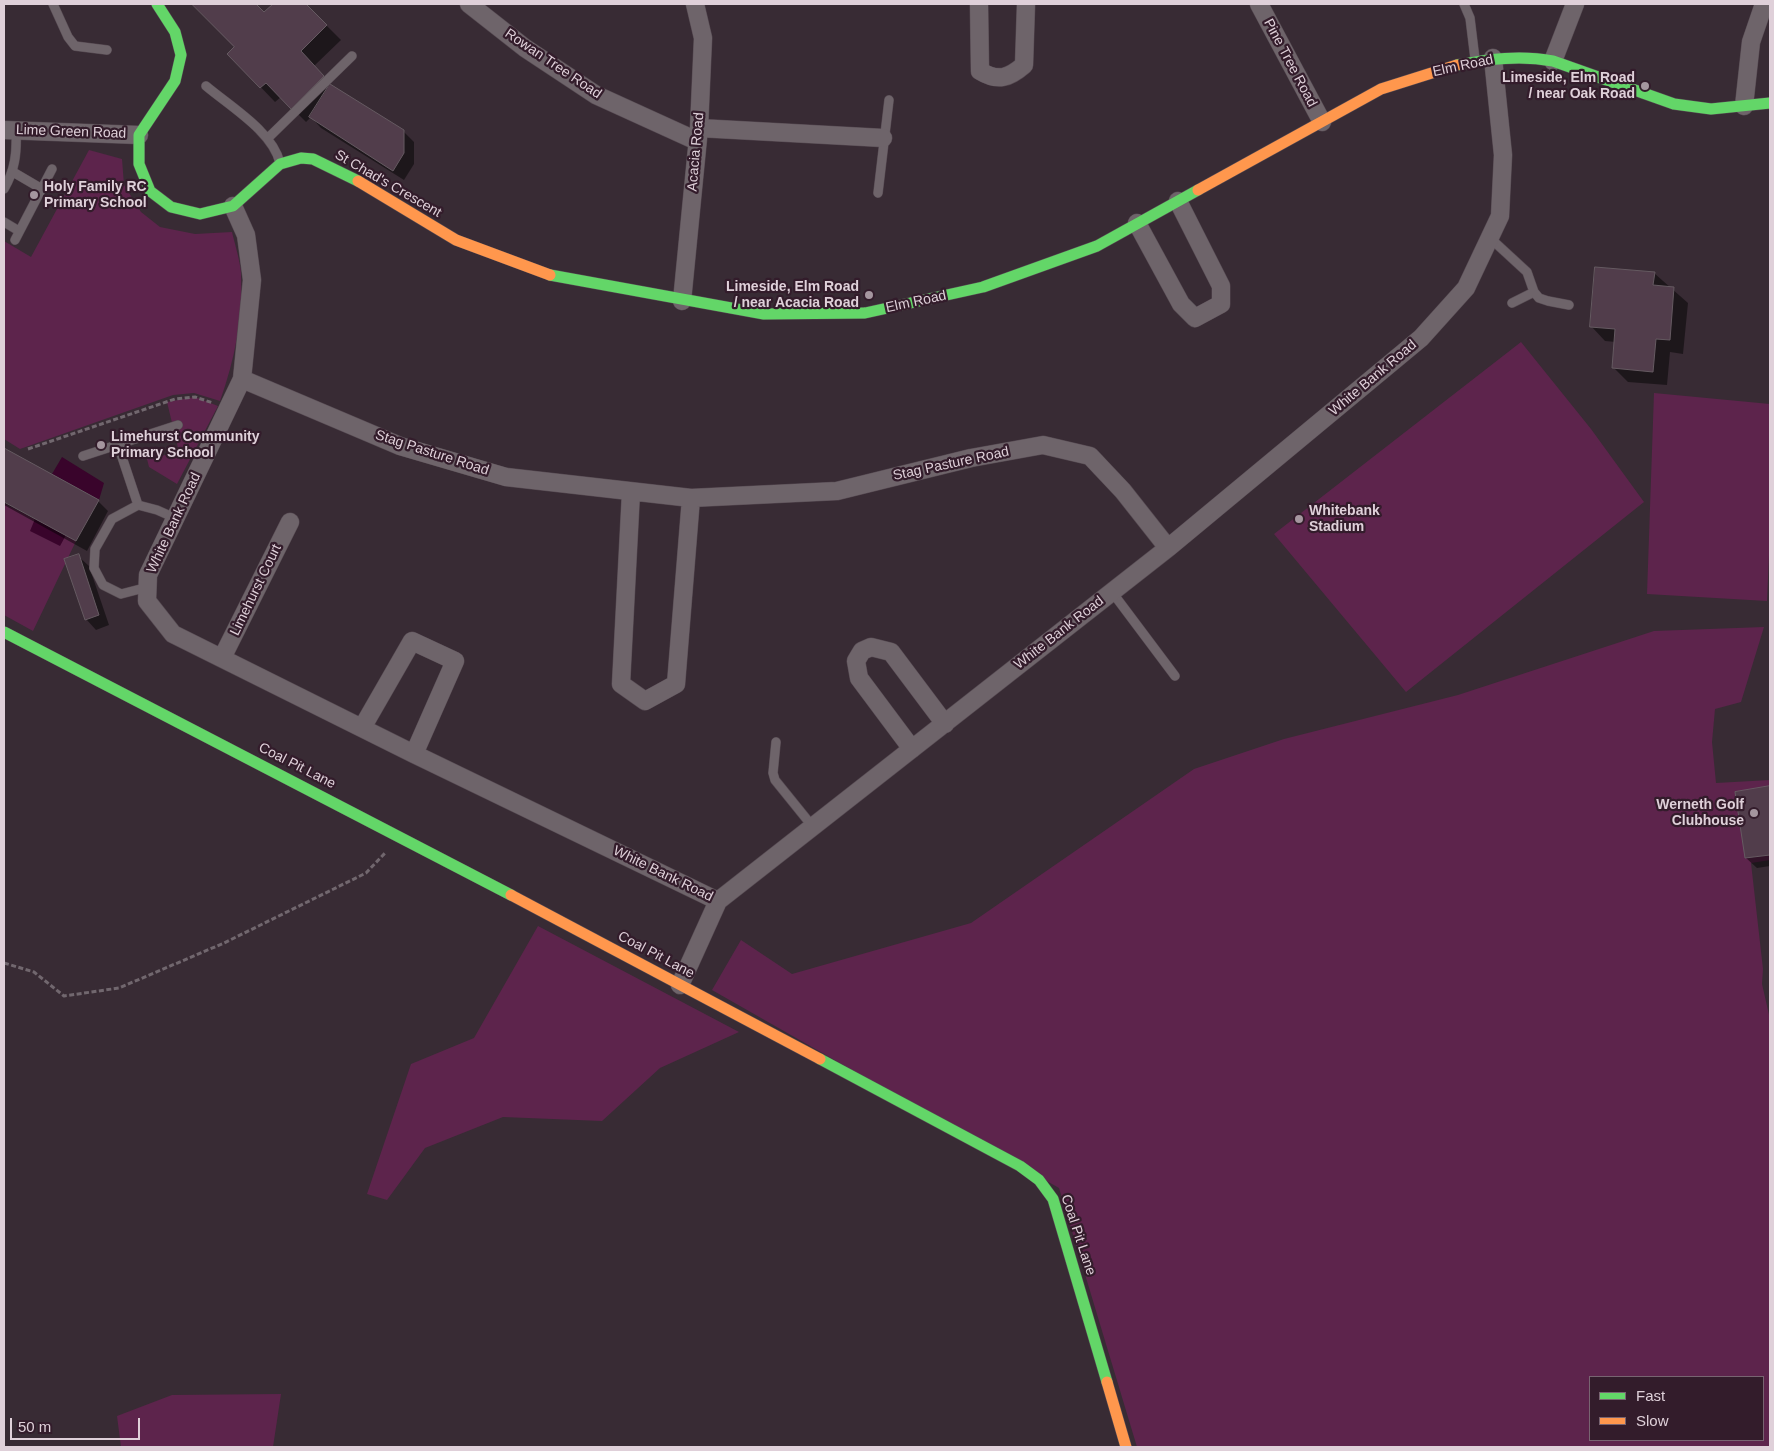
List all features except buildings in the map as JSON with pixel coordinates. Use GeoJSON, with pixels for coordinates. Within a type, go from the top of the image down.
{"type":"FeatureCollection","features":[{"type":"Feature","properties":{"kind":"street"},"geometry":{"type":"LineString","coordinates":[[139,135],[167,94],[179,68],[181,55],[178,39],[157,4]]}},
{"type":"Feature","properties":{"kind":"street","name":"Rowan Tree Road"},"geometry":{"type":"LineString","coordinates":[[469,4],[525,48],[596,95],[698,135]]}},
{"type":"Feature","properties":{"kind":"street","name":"Acacia Road"},"geometry":{"type":"LineString","coordinates":[[682,301],[698,135],[703,38],[694,4]]}},
{"type":"Feature","properties":{"kind":"street"},"geometry":{"type":"LineString","coordinates":[[979,4],[980,71],[991,78],[1012,76],[1024,65],[1026,4]]}},
{"type":"Feature","properties":{"kind":"street","name":"Pine Tree Road"},"geometry":{"type":"LineString","coordinates":[[1259,4],[1322,122]]}},
{"type":"Feature","properties":{"kind":"street"},"geometry":{"type":"LineString","coordinates":[[1552,61],[1575,4]]}},
{"type":"Feature","properties":{"kind":"street"},"geometry":{"type":"LineString","coordinates":[[1744,106],[1751,42],[1764,4]]}},
{"type":"Feature","properties":{"kind":"street","name":"Elm Road"},"geometry":{"type":"LineString","coordinates":[[682,301],[764,314],[864,312],[983,287],[1096,246],[1381,89],[1451,66],[1475,61],[1494,58],[1532,57],[1552,61],[1674,104],[1711,109],[1770,103]]}},
{"type":"Feature","properties":{"kind":"street","name":"White Bank Road"},"geometry":{"type":"LineString","coordinates":[[232,206],[246,235],[252,280],[242,379],[148,576],[147,601],[173,634],[414,754],[718,901],[1168,548],[1421,338],[1466,288],[1500,216],[1503,155],[1494,58]]}},
{"type":"Feature","properties":{"kind":"street","name":"Lime Green Road"},"geometry":{"type":"LineString","coordinates":[[10,130],[139,135]]}},
{"type":"Feature","properties":{"kind":"street","name":"St Chad's Crescent"},"geometry":{"type":"LineString","coordinates":[[139,135],[139,164],[150,191],[172,208],[200,214],[232,206],[280,164],[301,158],[313,159],[355,179],[456,240],[558,278],[682,301]]}},
{"type":"Feature","properties":{"kind":"street"},"geometry":{"type":"LineString","coordinates":[[698,135],[883,138]]}},
{"type":"Feature","properties":{"kind":"street"},"geometry":{"type":"LineString","coordinates":[[1137,223],[1181,304],[1195,318],[1221,304],[1221,286],[1178,201]]}},
{"type":"Feature","properties":{"kind":"street","name":"Stag Pasture Road"},"geometry":{"type":"LineString","coordinates":[[242,379],[400,446],[497,474],[691,498],[837,491],[970,458],[1043,445],[1090,456],[1123,491],[1168,548]]}},
{"type":"Feature","properties":{"kind":"street"},"geometry":{"type":"LineString","coordinates":[[631,492],[621,684],[645,701],[676,684],[691,498]]}},
{"type":"Feature","properties":{"kind":"street","name":"Limehurst Court"},"geometry":{"type":"LineString","coordinates":[[222,658],[290,522]]}},
{"type":"Feature","properties":{"kind":"street","name":"Coal Pit Lane"},"geometry":{"type":"LineString","coordinates":[[4,632],[400,836],[1020,1166],[1039,1180],[1052,1199],[1126,1447]]}},
{"type":"Feature","properties":{"kind":"street"},"geometry":{"type":"LineString","coordinates":[[362,728],[412,641],[455,661],[414,754]]}},
{"type":"Feature","properties":{"kind":"street"},"geometry":{"type":"LineString","coordinates":[[912,749],[858,678],[856,661],[862,651],[871,647],[892,652],[945,724]]}},
{"type":"Feature","properties":{"kind":"street"},"geometry":{"type":"LineString","coordinates":[[680,985],[718,901]]}},
{"type":"Feature","properties":{"kind":"lane"},"geometry":{"type":"LineString","coordinates":[[53,4],[68,37],[75,46],[107,50]]}},
{"type":"Feature","properties":{"kind":"lane"},"geometry":{"type":"LineString","coordinates":[[1464,4],[1470,18],[1475,61]]}},
{"type":"Feature","properties":{"kind":"lane"},"geometry":{"type":"LineString","coordinates":[[268,138],[352,56]]}},
{"type":"Feature","properties":{"kind":"lane"},"geometry":{"type":"LineString","coordinates":[[206,86],[268,138],[278,154],[280,164]]}},
{"type":"Feature","properties":{"kind":"lane"},"geometry":{"type":"LineString","coordinates":[[878,193],[889,100]]}},
{"type":"Feature","properties":{"kind":"lane"},"geometry":{"type":"LineString","coordinates":[[4,189],[13,172],[17,150],[10,130]]}},
{"type":"Feature","properties":{"kind":"lane"},"geometry":{"type":"LineString","coordinates":[[4,222],[17,235],[52,169]]}},
{"type":"Feature","properties":{"kind":"lane"},"geometry":{"type":"LineString","coordinates":[[13,172],[42,189]]}},
{"type":"Feature","properties":{"kind":"lane"},"geometry":{"type":"LineString","coordinates":[[1489,237],[1527,272],[1534,292],[1548,302],[1569,305]]}},
{"type":"Feature","properties":{"kind":"lane"},"geometry":{"type":"LineString","coordinates":[[1512,303],[1534,292]]}},
{"type":"Feature","properties":{"kind":"lane"},"geometry":{"type":"LineString","coordinates":[[83,456],[178,425]]}},
{"type":"Feature","properties":{"kind":"lane"},"geometry":{"type":"LineString","coordinates":[[118,445],[138,506]]}},
{"type":"Feature","properties":{"kind":"lane"},"geometry":{"type":"LineString","coordinates":[[148,586],[121,594],[103,585],[94,568],[94,549],[112,520],[138,506],[157,510],[175,518]]}},
{"type":"Feature","properties":{"kind":"lane"},"geometry":{"type":"LineString","coordinates":[[1112,592],[1175,676]]}},
{"type":"Feature","properties":{"kind":"lane"},"geometry":{"type":"LineString","coordinates":[[776,742],[773,773],[775,780],[813,827]]}},
{"type":"Feature","properties":{"kind":"path"},"geometry":{"type":"LineString","coordinates":[[28,449],[175,399],[195,397],[227,409]]}},
{"type":"Feature","properties":{"kind":"path"},"geometry":{"type":"LineString","coordinates":[[4,963],[34,972],[64,996],[120,988],[224,943],[366,873],[400,836]]}},
{"type":"Feature","properties":{"kind":"shaded area"},"geometry":{"type":"Polygon","coordinates":[[[89,150],[122,159],[124,185],[141,212],[160,227],[195,234],[232,232],[239,258],[241,290],[241,306],[234,354],[220,401],[194,393],[173,395],[20,449],[4,439],[4,241],[31,257],[89,150]]]}},
{"type":"Feature","properties":{"kind":"shaded area"},"geometry":{"type":"Polygon","coordinates":[[[1521,342],[1591,429],[1644,502],[1406,692],[1274,534],[1521,342]]]}},
{"type":"Feature","properties":{"kind":"shaded area"},"geometry":{"type":"Polygon","coordinates":[[[1654,393],[1770,404],[1770,533],[1767,601],[1647,594],[1654,393]]]}},
{"type":"Feature","properties":{"kind":"shaded area"},"geometry":{"type":"Polygon","coordinates":[[[195,397],[218,406],[177,484],[149,467],[147,459],[179,452],[167,402],[195,397]]]}},
{"type":"Feature","properties":{"kind":"shaded area"},"geometry":{"type":"Polygon","coordinates":[[[62,457],[104,483],[99,500],[52,474],[62,457]]]}},
{"type":"Feature","properties":{"kind":"shaded area"},"geometry":{"type":"Polygon","coordinates":[[[4,503],[76,541],[33,631],[4,615],[4,503]]]}},
{"type":"Feature","properties":{"kind":"shaded area"},"geometry":{"type":"Polygon","coordinates":[[[35,519],[66,535],[60,546],[30,531],[35,519]]]}},
{"type":"Feature","properties":{"kind":"shaded area"},"geometry":{"type":"Polygon","coordinates":[[[1764,627],[1741,702],[1715,709],[1712,742],[1716,783],[1770,780],[1770,860],[1751,863],[1763,969],[1762,984],[1770,1019],[1770,1447],[1137,1447],[1059,1188],[712,990],[741,940],[792,974],[971,923],[1194,769],[1284,739],[1458,695],[1654,631],[1764,627]]]}},
{"type":"Feature","properties":{"kind":"shaded area"},"geometry":{"type":"Polygon","coordinates":[[[538,926],[739,1032],[660,1068],[602,1121],[503,1117],[425,1148],[387,1200],[367,1194],[411,1064],[474,1038],[538,926]]]}},
{"type":"Feature","properties":{"kind":"shaded area"},"geometry":{"type":"Polygon","coordinates":[[[281,1394],[273,1447],[121,1447],[117,1416],[172,1395],[281,1394]]]}},
{"type":"Feature","properties":{"kind":"traffic: fast"},"geometry":{"type":"LineString","coordinates":[[157,4],[175,32],[181,55],[175,81],[139,135],[139,164],[150,191],[171,207],[200,214],[233,206],[280,164],[301,158],[313,159],[358,181]]}},
{"type":"Feature","properties":{"kind":"traffic: fast"},"geometry":{"type":"LineString","coordinates":[[1457,65],[1505,59],[1541,59],[1553,61],[1674,104],[1711,109],[1770,103]]}},
{"type":"Feature","properties":{"kind":"traffic: fast"},"geometry":{"type":"LineString","coordinates":[[550,275],[764,314],[865,313],[983,287],[1097,246],[1198,190]]}},
{"type":"Feature","properties":{"kind":"traffic: fast"},"geometry":{"type":"LineString","coordinates":[[4,632],[511,895]]}},
{"type":"Feature","properties":{"kind":"traffic: fast"},"geometry":{"type":"LineString","coordinates":[[820,1059],[1020,1166],[1039,1180],[1053,1199],[1107,1382]]}},
{"type":"Feature","properties":{"kind":"traffic: slow"},"geometry":{"type":"LineString","coordinates":[[1198,190],[1381,89],[1457,65]]}},
{"type":"Feature","properties":{"kind":"traffic: slow"},"geometry":{"type":"LineString","coordinates":[[358,181],[456,240],[550,275]]}},
{"type":"Feature","properties":{"kind":"traffic: slow"},"geometry":{"type":"LineString","coordinates":[[511,895],[820,1059]]}},
{"type":"Feature","properties":{"kind":"traffic: slow"},"geometry":{"type":"LineString","coordinates":[[1107,1382],[1126,1447]]}},
{"type":"Feature","properties":{"kind":"place","name":"Limeside, Elm Road / near Oak Road"},"geometry":{"type":"Point","coordinates":[1645,86]}},
{"type":"Feature","properties":{"kind":"place","name":"Holy Family RC Primary School"},"geometry":{"type":"Point","coordinates":[34,195]}},
{"type":"Feature","properties":{"kind":"place","name":"Limeside, Elm Road / near Acacia Road"},"geometry":{"type":"Point","coordinates":[869,295]}},
{"type":"Feature","properties":{"kind":"place","name":"Limehurst Community Primary School"},"geometry":{"type":"Point","coordinates":[101,445]}},
{"type":"Feature","properties":{"kind":"place","name":"Whitebank Stadium"},"geometry":{"type":"Point","coordinates":[1299,519]}},
{"type":"Feature","properties":{"kind":"place","name":"Werneth Golf Clubhouse"},"geometry":{"type":"Point","coordinates":[1754,813]}}]}
